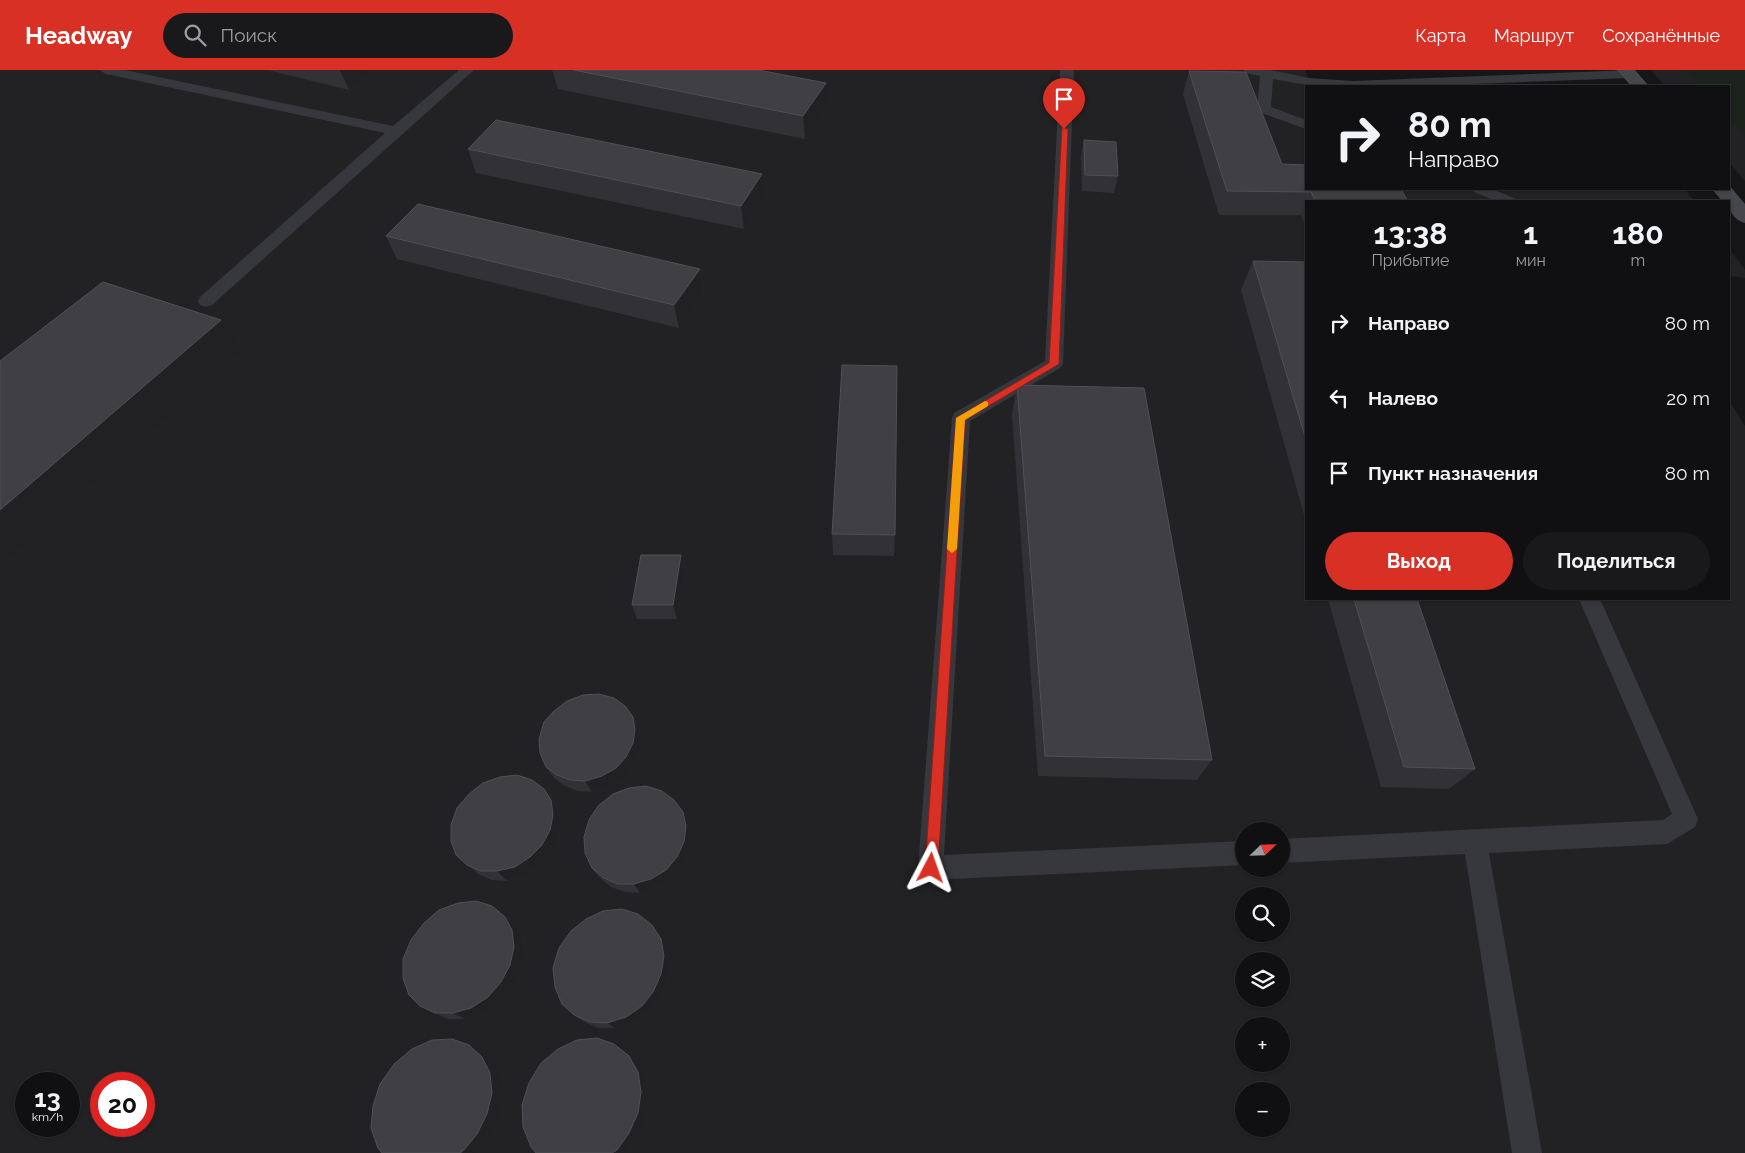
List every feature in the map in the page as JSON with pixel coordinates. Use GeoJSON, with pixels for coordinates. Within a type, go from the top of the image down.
{"type":"FeatureCollection","features":[{"type":"Feature","properties":{"kind":"street"},"geometry":{"type":"LineString","coordinates":[[1723,190],[1745,217]]}},
{"type":"Feature","properties":{"kind":"lane"},"geometry":{"type":"LineString","coordinates":[[106,70],[396,131]]}},
{"type":"Feature","properties":{"kind":"lane"},"geometry":{"type":"LineString","coordinates":[[206,302],[396,131],[467,70]]}},
{"type":"Feature","properties":{"kind":"lane"},"geometry":{"type":"LineString","coordinates":[[1067,70],[1054,364],[960,418],[931,868],[1235,853]]}},
{"type":"Feature","properties":{"kind":"lane"},"geometry":{"type":"LineString","coordinates":[[1251,70],[1309,82],[1353,84],[1632,77]]}},
{"type":"Feature","properties":{"kind":"lane"},"geometry":{"type":"LineString","coordinates":[[1267,73],[1264,109],[1305,125]]}},
{"type":"Feature","properties":{"kind":"lane"},"geometry":{"type":"LineString","coordinates":[[1482,190],[1506,200]]}},
{"type":"Feature","properties":{"kind":"lane"},"geometry":{"type":"LineString","coordinates":[[1290,851],[1667,832],[1686,819],[1590,600]]}},
{"type":"Feature","properties":{"kind":"lane"},"geometry":{"type":"LineString","coordinates":[[1475,841],[1527,1153]]}},
{"type":"Feature","properties":{"kind":"shaded area"},"geometry":{"type":"Polygon","coordinates":[[[0,70],[1305,70],[1311,85],[1305,85],[1305,190],[1686,190],[1693,200],[1305,200],[1305,600],[1730,600],[1730,402],[1745,426],[1745,1153],[0,1153],[0,70]]]}},
{"type":"Feature","properties":{"kind":"shaded area"},"geometry":{"type":"Polygon","coordinates":[[[1651,70],[1745,70],[1745,181],[1730,163],[1730,85],[1664,85],[1651,70]]]}},
{"type":"Feature","properties":{"kind":"shaded area"},"geometry":{"type":"Polygon","coordinates":[[[1686,70],[1745,70],[1745,137],[1730,120],[1730,85],[1699,85],[1686,70]]]}},
{"type":"Feature","properties":{"kind":"shaded area"},"geometry":{"type":"Polygon","coordinates":[[[1730,249],[1745,270],[1745,278],[1730,276],[1730,249]]]}},
{"type":"Feature","properties":{"kind":"building"},"geometry":{"type":"Polygon","coordinates":[[[574,70],[758,70],[826,83],[803,116],[574,70]]]}},
{"type":"Feature","properties":{"kind":"building"},"geometry":{"type":"Polygon","coordinates":[[[1189,71],[1246,72],[1282,164],[1305,165],[1305,190],[1402,190],[1407,200],[1315,200],[1311,192],[1227,191],[1189,71]]]}},
{"type":"Feature","properties":{"kind":"building"},"geometry":{"type":"Polygon","coordinates":[[[496,120],[762,174],[741,206],[468,149],[496,120]]]}},
{"type":"Feature","properties":{"kind":"building"},"geometry":{"type":"Polygon","coordinates":[[[1084,140],[1116,142],[1118,176],[1085,175],[1084,140]]]}},
{"type":"Feature","properties":{"kind":"building"},"geometry":{"type":"Polygon","coordinates":[[[418,204],[700,269],[674,305],[386,236],[418,204]]]}},
{"type":"Feature","properties":{"kind":"building"},"geometry":{"type":"Polygon","coordinates":[[[1253,261],[1305,262],[1305,437],[1253,261]]]}},
{"type":"Feature","properties":{"kind":"building"},"geometry":{"type":"Polygon","coordinates":[[[103,282],[221,320],[0,510],[0,361],[103,282]]]}},
{"type":"Feature","properties":{"kind":"building"},"geometry":{"type":"Polygon","coordinates":[[[842,365],[897,366],[895,535],[832,534],[842,365]]]}},
{"type":"Feature","properties":{"kind":"building"},"geometry":{"type":"Polygon","coordinates":[[[1017,385],[1144,388],[1212,760],[1045,756],[1017,385]]]}},
{"type":"Feature","properties":{"kind":"building"},"geometry":{"type":"Polygon","coordinates":[[[641,555],[681,555],[673,605],[632,605],[641,555]]]}},
{"type":"Feature","properties":{"kind":"building"},"geometry":{"type":"Polygon","coordinates":[[[1354,600],[1417,600],[1475,769],[1404,767],[1354,600]]]}},
{"type":"Feature","properties":{"kind":"building"},"geometry":{"type":"Polygon","coordinates":[[[599,694],[614,698],[625,706],[633,717],[635,730],[633,743],[626,757],[616,768],[602,776],[585,781],[570,780],[557,775],[546,767],[540,753],[539,739],[544,722],[567,701],[583,695],[599,694]]]}},
{"type":"Feature","properties":{"kind":"building"},"geometry":{"type":"Polygon","coordinates":[[[517,775],[532,780],[544,789],[551,800],[553,815],[550,830],[542,845],[530,857],[515,867],[497,871],[481,871],[467,865],[456,855],[451,841],[451,825],[457,808],[469,794],[483,783],[500,777],[517,775]]]}},
{"type":"Feature","properties":{"kind":"building"},"geometry":{"type":"Polygon","coordinates":[[[646,786],[662,791],[674,800],[683,812],[686,826],[684,842],[677,857],[666,870],[651,879],[634,884],[618,884],[604,878],[592,868],[585,853],[584,837],[589,820],[598,806],[613,794],[629,788],[646,786]]]}},
{"type":"Feature","properties":{"kind":"building"},"geometry":{"type":"Polygon","coordinates":[[[476,901],[492,906],[505,917],[512,930],[514,947],[510,965],[501,982],[488,997],[471,1008],[453,1013],[435,1013],[420,1006],[409,995],[403,978],[403,959],[411,940],[424,923],[439,910],[458,903],[476,901]]]}},
{"type":"Feature","properties":{"kind":"building"},"geometry":{"type":"Polygon","coordinates":[[[622,909],[638,914],[652,925],[661,939],[664,956],[661,974],[653,992],[642,1006],[626,1017],[607,1023],[590,1022],[574,1015],[562,1004],[555,987],[553,968],[559,948],[571,931],[586,919],[603,911],[622,909]]]}},
{"type":"Feature","properties":{"kind":"building"},"geometry":{"type":"Polygon","coordinates":[[[597,1038],[614,1044],[629,1056],[638,1072],[641,1092],[638,1113],[629,1133],[617,1150],[612,1153],[536,1153],[531,1147],[523,1127],[522,1105],[529,1083],[541,1063],[558,1049],[577,1040],[597,1038]]]}},
{"type":"Feature","properties":{"kind":"building"},"geometry":{"type":"Polygon","coordinates":[[[452,1039],[469,1045],[482,1057],[490,1073],[492,1093],[487,1114],[477,1134],[460,1153],[382,1153],[378,1148],[371,1128],[373,1106],[380,1084],[394,1064],[412,1049],[432,1040],[452,1039]]]}},
{"type":"Feature","properties":{"kind":"slow traffic"},"geometry":{"type":"LineString","coordinates":[[952,549],[960,418],[985,404]]}},
{"type":"Feature","properties":{"kind":"route"},"geometry":{"type":"LineString","coordinates":[[931,868],[960,418],[1054,364],[1064,129]]}}]}
